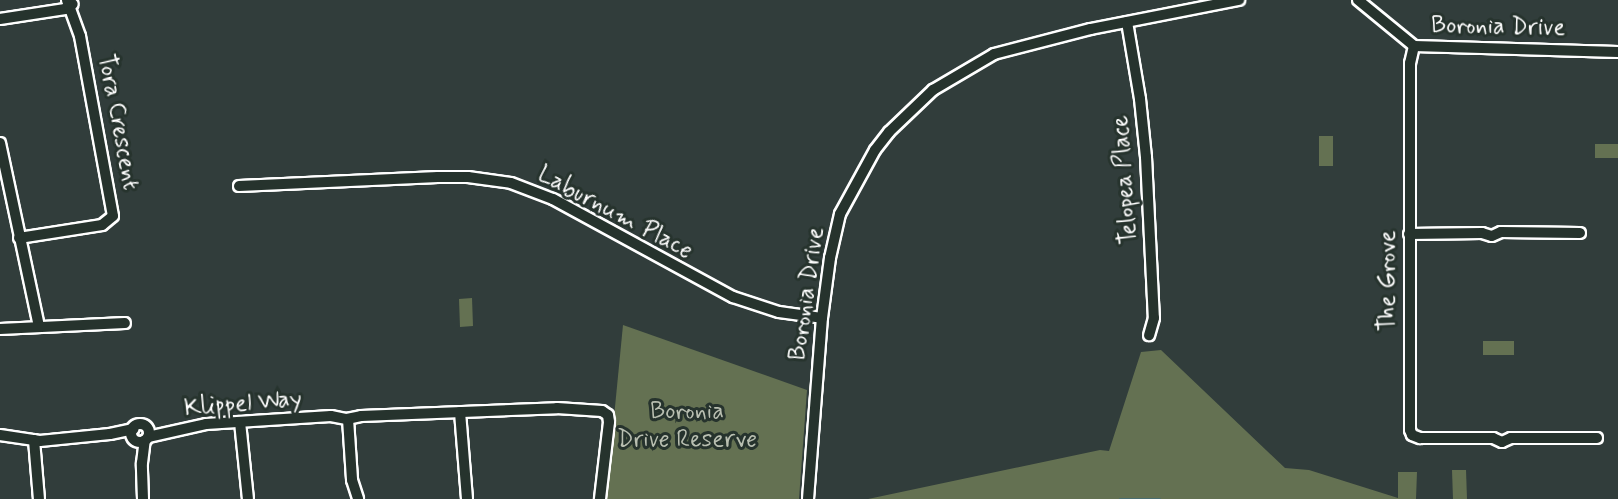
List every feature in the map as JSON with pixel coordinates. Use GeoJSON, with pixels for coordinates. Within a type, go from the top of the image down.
{"type":"FeatureCollection","features":[{"type":"Feature","properties":{"kind":"street","name":"Boronia Drive"},"geometry":{"type":"LineString","coordinates":[[808,499],[822,318],[830,258],[840,214],[875,150],[917,103],[949,79],[994,54],[1126,22],[1239,0]]}},
{"type":"Feature","properties":{"kind":"street","name":"Boronia Drive"},"geometry":{"type":"LineString","coordinates":[[1358,0],[1414,46],[1618,51]]}},
{"type":"Feature","properties":{"kind":"street"},"geometry":{"type":"LineString","coordinates":[[0,19],[70,3]]}},
{"type":"Feature","properties":{"kind":"street","name":"Tora Crescent"},"geometry":{"type":"LineString","coordinates":[[19,241],[102,225],[113,216],[80,36],[79,19],[70,3]]}},
{"type":"Feature","properties":{"kind":"street","name":"Telopea Place"},"geometry":{"type":"LineString","coordinates":[[1126,22],[1140,99],[1146,157],[1154,318],[1149,335]]}},
{"type":"Feature","properties":{"kind":"street","name":"The Grove"},"geometry":{"type":"LineString","coordinates":[[1414,46],[1410,63],[1409,234],[1410,430],[1412,435],[1420,438],[1492,438],[1502,442],[1511,438],[1597,438]]}},
{"type":"Feature","properties":{"kind":"street"},"geometry":{"type":"LineString","coordinates":[[0,143],[35,327]]}},
{"type":"Feature","properties":{"kind":"street","name":"Laburnum Place"},"geometry":{"type":"LineString","coordinates":[[239,186],[438,177],[468,177],[511,183],[554,199],[733,297],[779,312],[822,318]]}},
{"type":"Feature","properties":{"kind":"street"},"geometry":{"type":"LineString","coordinates":[[1409,234],[1482,233],[1492,236],[1502,232],[1580,233]]}},
{"type":"Feature","properties":{"kind":"street"},"geometry":{"type":"LineString","coordinates":[[0,329],[125,324]]}},
{"type":"Feature","properties":{"kind":"street"},"geometry":{"type":"LineString","coordinates":[[358,499],[352,480],[348,422],[368,417],[557,408],[585,411],[602,417],[607,432],[600,499]]}},
{"type":"Feature","properties":{"kind":"street"},"geometry":{"type":"LineString","coordinates":[[462,412],[466,497]]}},
{"type":"Feature","properties":{"kind":"street","name":"Klippel Way"},"geometry":{"type":"LineString","coordinates":[[141,436],[206,424],[323,418],[348,422]]}},
{"type":"Feature","properties":{"kind":"street"},"geometry":{"type":"LineString","coordinates":[[242,422],[248,499]]}},
{"type":"Feature","properties":{"kind":"street"},"geometry":{"type":"LineString","coordinates":[[0,435],[37,440],[110,434],[141,436],[143,499]]}},
{"type":"Feature","properties":{"kind":"street"},"geometry":{"type":"LineString","coordinates":[[37,440],[39,499]]}},
{"type":"Feature","properties":{"kind":"green space"},"geometry":{"type":"Polygon","coordinates":[[[1319,136],[1333,136],[1333,166],[1319,166],[1319,136]]]}},
{"type":"Feature","properties":{"kind":"green space"},"geometry":{"type":"Polygon","coordinates":[[[1595,144],[1618,144],[1618,158],[1595,158],[1595,144]]]}},
{"type":"Feature","properties":{"kind":"green space"},"geometry":{"type":"Polygon","coordinates":[[[472,298],[473,326],[460,327],[459,299],[472,298]]]}},
{"type":"Feature","properties":{"kind":"green space","name":"Boronia Drive Reserve"},"geometry":{"type":"Polygon","coordinates":[[[623,325],[807,390],[799,499],[606,499],[623,325]]]}},
{"type":"Feature","properties":{"kind":"green space"},"geometry":{"type":"Polygon","coordinates":[[[1483,341],[1514,341],[1514,355],[1483,355],[1483,341]]]}},
{"type":"Feature","properties":{"kind":"green space"},"geometry":{"type":"Polygon","coordinates":[[[1161,350],[1285,468],[1309,470],[1398,498],[1398,472],[1417,472],[1416,499],[868,499],[1100,450],[1109,451],[1141,352],[1161,350]]]}},
{"type":"Feature","properties":{"kind":"green space"},"geometry":{"type":"Polygon","coordinates":[[[1452,470],[1466,470],[1467,499],[1453,499],[1452,470]]]}},
{"type":"Feature","properties":{"kind":"waterway"},"geometry":{"type":"LineString","coordinates":[[1120,499],[1160,499]]}}]}
